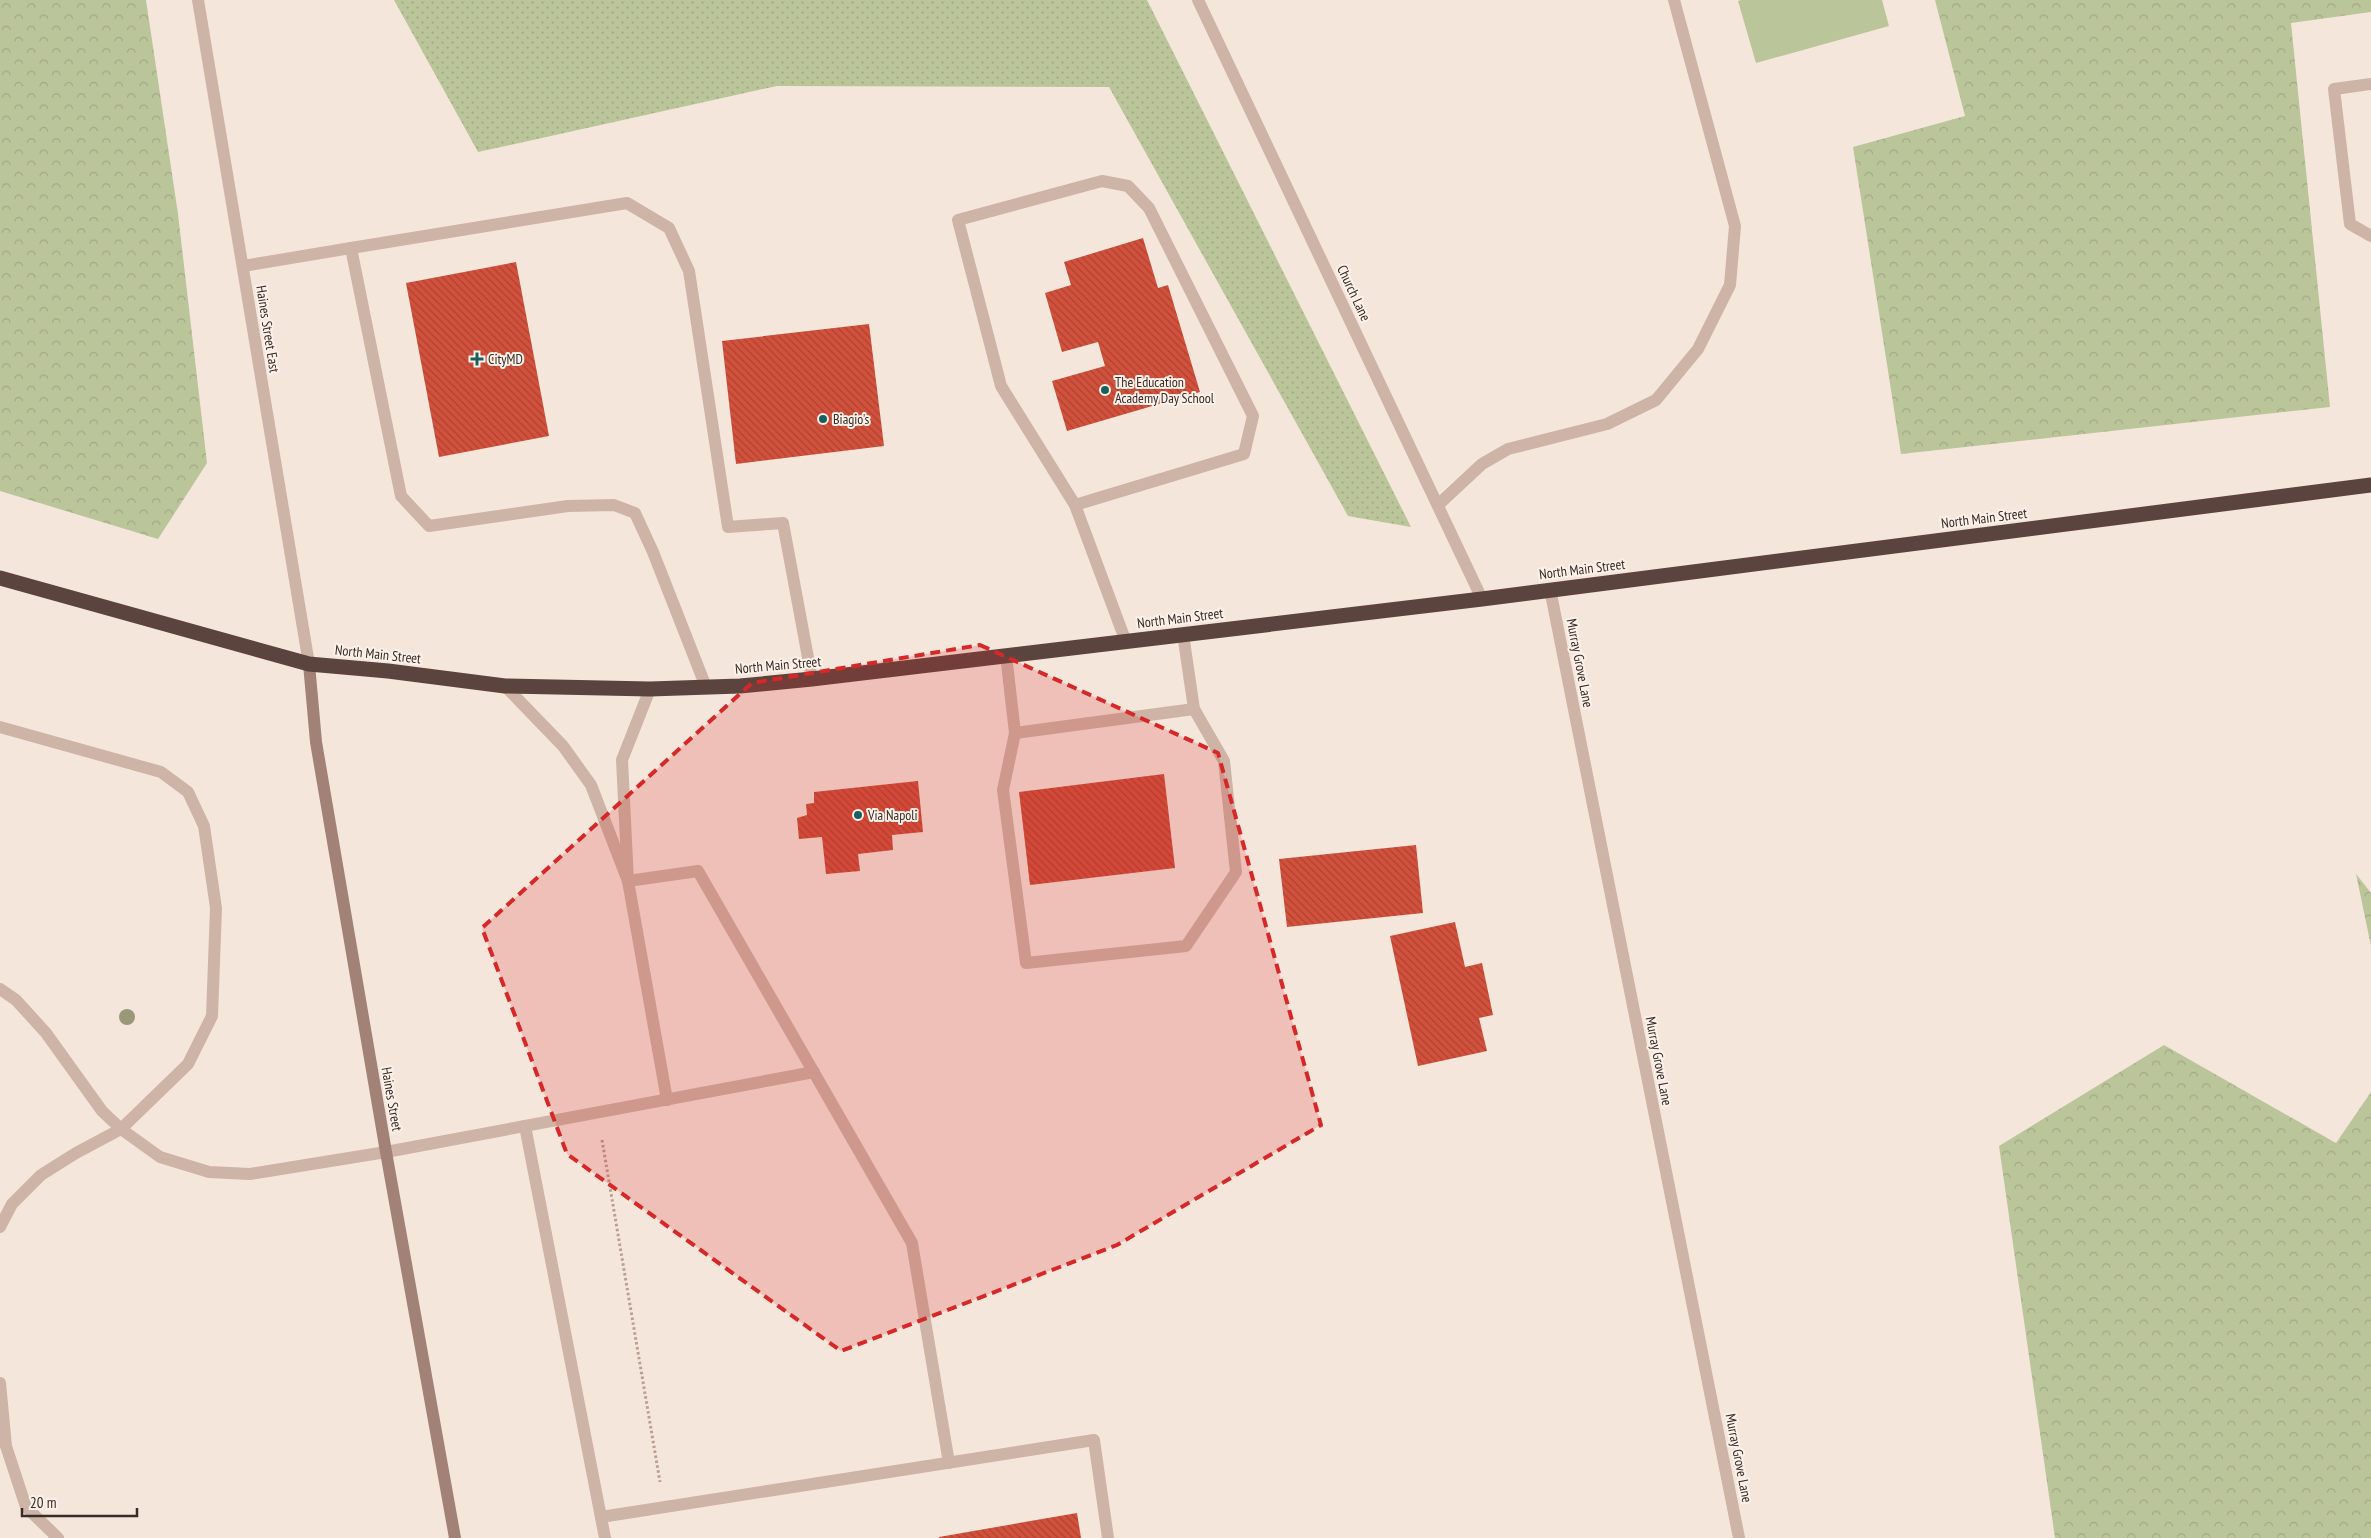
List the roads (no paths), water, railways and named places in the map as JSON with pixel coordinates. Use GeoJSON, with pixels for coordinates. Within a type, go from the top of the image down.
{"type":"FeatureCollection","features":[{"type":"Feature","properties":{"kind":"highway","name":"North Main Street"},"geometry":{"type":"LineString","coordinates":[[0,578],[308,664],[388,671],[505,686],[650,689],[706,687],[812,679],[1482,599],[2371,485]]}},
{"type":"Feature","properties":{"kind":"street","name":"Haines Street East"},"geometry":{"type":"LineString","coordinates":[[198,0],[308,664]]}},
{"type":"Feature","properties":{"kind":"street","name":"Church Lane"},"geometry":{"type":"LineString","coordinates":[[1198,0],[1482,599]]}},
{"type":"Feature","properties":{"kind":"street"},"geometry":{"type":"LineString","coordinates":[[1438,505],[1482,464],[1508,449],[1607,424],[1656,400],[1698,349],[1730,285],[1735,226],[1674,0]]}},
{"type":"Feature","properties":{"kind":"street"},"geometry":{"type":"LineString","coordinates":[[2371,84],[2334,89],[2350,224],[2371,236]]}},
{"type":"Feature","properties":{"kind":"street"},"geometry":{"type":"LineString","coordinates":[[1075,505],[1244,454],[1253,416],[1149,208],[1128,186],[1102,181],[958,220],[1001,386],[1075,505],[1126,642]]}},
{"type":"Feature","properties":{"kind":"street"},"geometry":{"type":"LineString","coordinates":[[242,266],[627,203],[669,228],[689,271],[728,527],[783,523],[812,679]]}},
{"type":"Feature","properties":{"kind":"street"},"geometry":{"type":"LineString","coordinates":[[351,248],[401,496],[428,526],[568,506],[614,505],[635,513],[653,552],[706,687]]}},
{"type":"Feature","properties":{"kind":"street","name":"Murray Grove Lane"},"geometry":{"type":"LineString","coordinates":[[1550,589],[1739,1538]]}},
{"type":"Feature","properties":{"kind":"street"},"geometry":{"type":"LineString","coordinates":[[1006,655],[1015,733],[1003,790],[1026,962],[1186,946],[1236,872],[1224,761],[1194,709],[1183,634]]}},
{"type":"Feature","properties":{"kind":"street","name":"Haines Street"},"geometry":{"type":"LineString","coordinates":[[308,664],[316,742],[386,1152],[455,1538]]}},
{"type":"Feature","properties":{"kind":"street"},"geometry":{"type":"LineString","coordinates":[[505,686],[563,746],[591,785],[628,881]]}},
{"type":"Feature","properties":{"kind":"street"},"geometry":{"type":"LineString","coordinates":[[650,689],[622,760],[628,881],[666,1100]]}},
{"type":"Feature","properties":{"kind":"street"},"geometry":{"type":"LineString","coordinates":[[1015,733],[1194,709]]}},
{"type":"Feature","properties":{"kind":"street"},"geometry":{"type":"LineString","coordinates":[[0,727],[161,772],[188,792],[204,826],[216,908],[212,1016],[188,1064],[121,1129],[76,1153],[41,1176],[12,1204],[0,1227]]}},
{"type":"Feature","properties":{"kind":"street"},"geometry":{"type":"LineString","coordinates":[[628,881],[698,871],[912,1243],[949,1463]]}},
{"type":"Feature","properties":{"kind":"street"},"geometry":{"type":"LineString","coordinates":[[0,989],[16,1000],[46,1033],[102,1110],[121,1129],[160,1157],[209,1172],[250,1174],[386,1152],[814,1072]]}},
{"type":"Feature","properties":{"kind":"street"},"geometry":{"type":"LineString","coordinates":[[525,1126],[605,1538]]}},
{"type":"Feature","properties":{"kind":"street"},"geometry":{"type":"LineString","coordinates":[[0,1383],[6,1446],[26,1507],[58,1538]]}},
{"type":"Feature","properties":{"kind":"street"},"geometry":{"type":"LineString","coordinates":[[601,1517],[1094,1440],[1108,1538]]}},
{"type":"Feature","properties":{"kind":"place","name":"CityMD"},"geometry":{"type":"Point","coordinates":[477,359]}},
{"type":"Feature","properties":{"kind":"place","name":"The Education Academy Day School"},"geometry":{"type":"Point","coordinates":[1105,390]}},
{"type":"Feature","properties":{"kind":"place","name":"Biagio's"},"geometry":{"type":"Point","coordinates":[823,419]}},
{"type":"Feature","properties":{"kind":"place","name":"Via Napoli"},"geometry":{"type":"Point","coordinates":[858,815]}}]}
